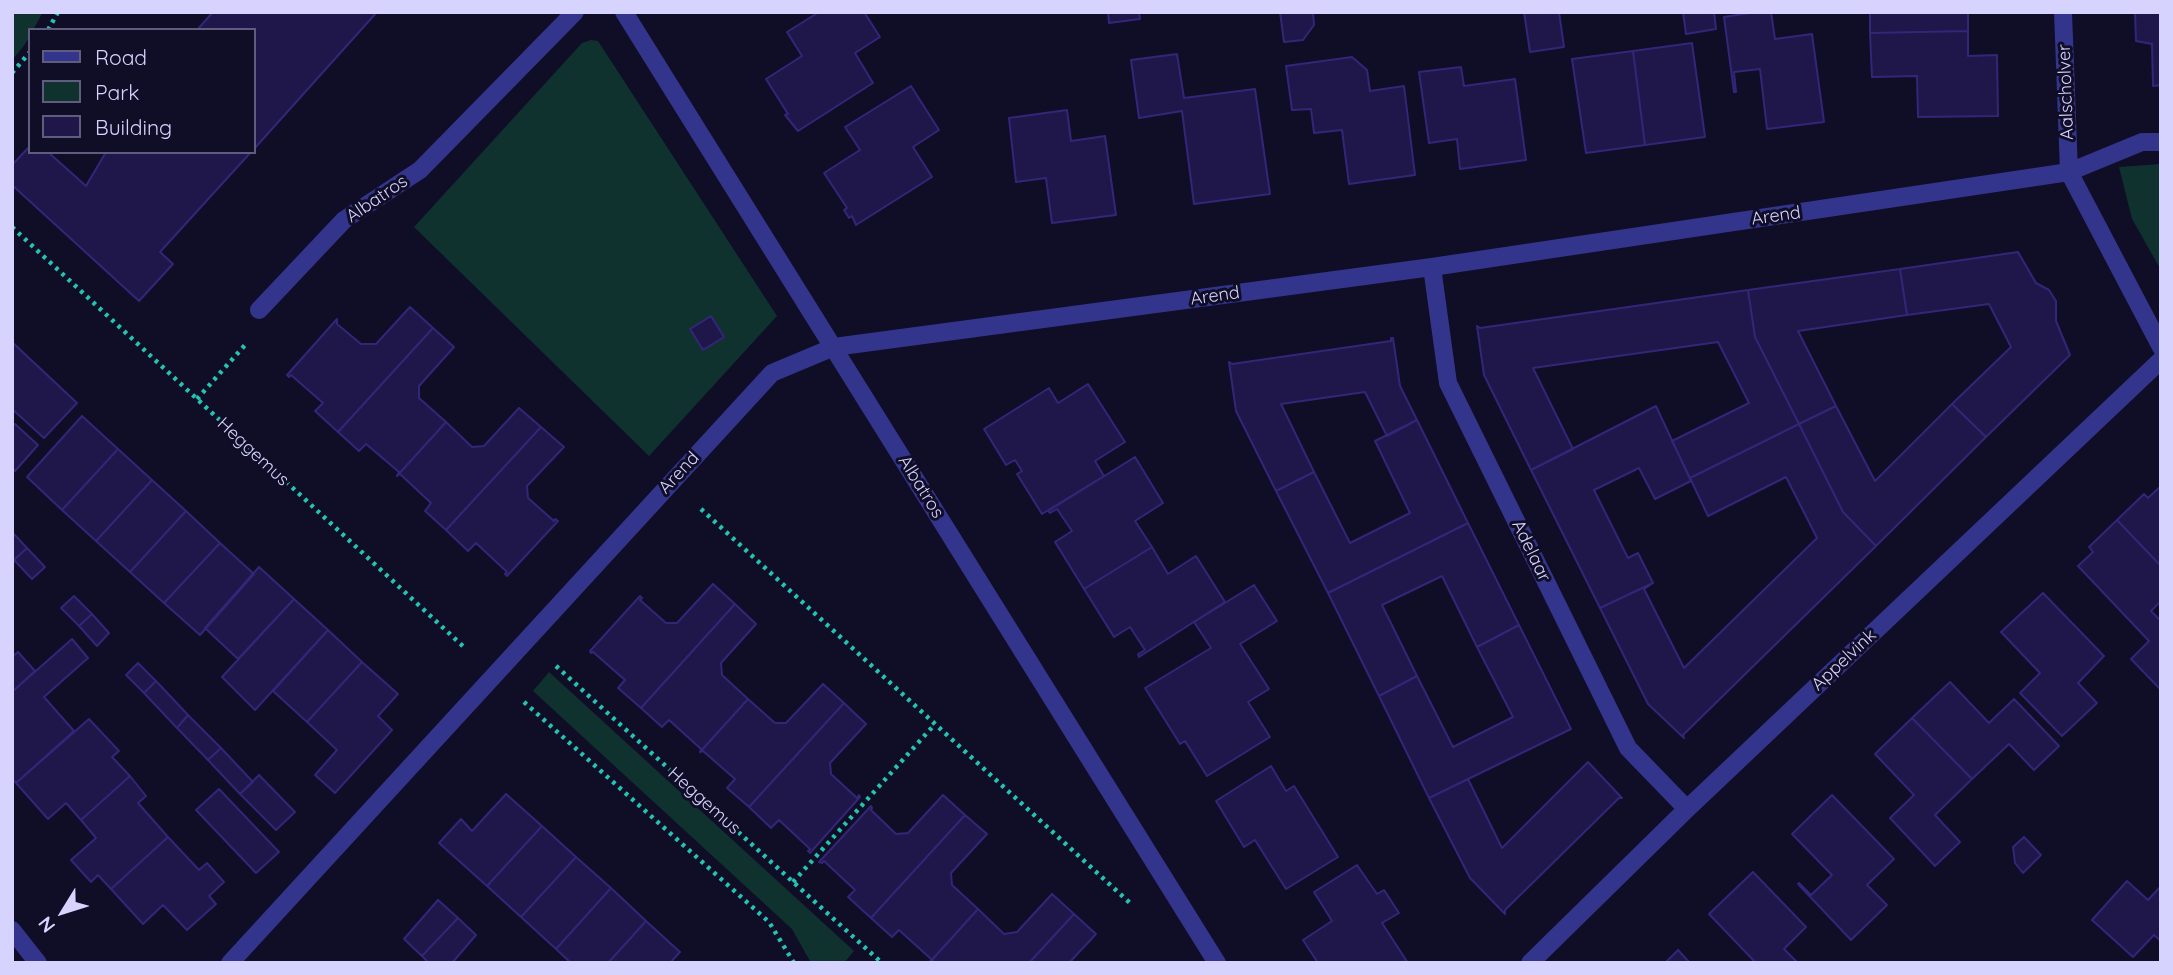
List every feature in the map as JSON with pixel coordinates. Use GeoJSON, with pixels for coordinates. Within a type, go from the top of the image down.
{"type":"FeatureCollection","features":[{"type":"Feature","properties":{"kind":"street","name":"Albatros"},"geometry":{"type":"LineString","coordinates":[[259,310],[344,220],[420,170],[575,12]]}},
{"type":"Feature","properties":{"kind":"street","name":"Albatros"},"geometry":{"type":"LineString","coordinates":[[624,12],[1217,963]]}},
{"type":"Feature","properties":{"kind":"street","name":"Aalscholver"},"geometry":{"type":"LineString","coordinates":[[2063,12],[2069,172]]}},
{"type":"Feature","properties":{"kind":"street","name":"Arend"},"geometry":{"type":"LineString","coordinates":[[495,676],[772,373],[834,346],[1432,267],[2069,172],[2142,142],[2161,142]]}},
{"type":"Feature","properties":{"kind":"street"},"geometry":{"type":"LineString","coordinates":[[2069,172],[2161,347]]}},
{"type":"Feature","properties":{"kind":"street","name":"Adelaar"},"geometry":{"type":"LineString","coordinates":[[1432,267],[1448,383],[1628,748],[1687,809]]}},
{"type":"Feature","properties":{"kind":"street","name":"Appelvink"},"geometry":{"type":"LineString","coordinates":[[1530,963],[1687,809],[2161,360]]}},
{"type":"Feature","properties":{"kind":"street"},"geometry":{"type":"LineString","coordinates":[[230,963],[495,676]]}},
{"type":"Feature","properties":{"kind":"street"},"geometry":{"type":"LineString","coordinates":[[12,930],[38,963]]}},
{"type":"Feature","properties":{"kind":"path"},"geometry":{"type":"LineString","coordinates":[[49,28],[58,12]]}},
{"type":"Feature","properties":{"kind":"path"},"geometry":{"type":"LineString","coordinates":[[12,73],[28,54]]}},
{"type":"Feature","properties":{"kind":"path","name":"Heggemus"},"geometry":{"type":"LineString","coordinates":[[12,227],[495,676],[769,922],[794,963]]}},
{"type":"Feature","properties":{"kind":"path"},"geometry":{"type":"LineString","coordinates":[[197,399],[252,338],[259,310]]}},
{"type":"Feature","properties":{"kind":"path"},"geometry":{"type":"LineString","coordinates":[[671,481],[1135,908]]}},
{"type":"Feature","properties":{"kind":"path","name":"Heggemus"},"geometry":{"type":"LineString","coordinates":[[527,640],[882,963]]}},
{"type":"Feature","properties":{"kind":"path"},"geometry":{"type":"LineString","coordinates":[[793,882],[935,724]]}},
{"type":"Feature","properties":{"kind":"green space"},"geometry":{"type":"Polygon","coordinates":[[[12,12],[43,12],[34,28],[28,28],[28,39],[12,60],[12,12]]]}},
{"type":"Feature","properties":{"kind":"green space"},"geometry":{"type":"Polygon","coordinates":[[[598,41],[777,316],[649,456],[414,227],[582,43],[598,41]]]}},
{"type":"Feature","properties":{"kind":"green space"},"geometry":{"type":"Polygon","coordinates":[[[2161,164],[2161,270],[2132,219],[2119,167],[2161,164]]]}},
{"type":"Feature","properties":{"kind":"green space"},"geometry":{"type":"Polygon","coordinates":[[[549,672],[854,951],[844,963],[811,963],[792,929],[533,691],[549,672]]]}},
{"type":"Feature","properties":{"kind":"building"},"geometry":{"type":"Polygon","coordinates":[[[213,12],[377,12],[256,147],[256,28],[199,28],[213,12]]]}},
{"type":"Feature","properties":{"kind":"building"},"geometry":{"type":"Polygon","coordinates":[[[819,12],[864,12],[880,37],[855,53],[873,83],[798,131],[785,115],[788,114],[766,79],[802,56],[787,32],[819,12]]]}},
{"type":"Feature","properties":{"kind":"building"},"geometry":{"type":"Polygon","coordinates":[[[1108,12],[1139,12],[1140,19],[1109,23],[1108,12]]]}},
{"type":"Feature","properties":{"kind":"building"},"geometry":{"type":"Polygon","coordinates":[[[1280,12],[1313,12],[1314,25],[1303,40],[1284,42],[1280,12]]]}},
{"type":"Feature","properties":{"kind":"building"},"geometry":{"type":"Polygon","coordinates":[[[1524,12],[1559,12],[1564,47],[1530,52],[1524,12]]]}},
{"type":"Feature","properties":{"kind":"building"},"geometry":{"type":"Polygon","coordinates":[[[1683,12],[1714,12],[1716,29],[1686,34],[1683,12]]]}},
{"type":"Feature","properties":{"kind":"building"},"geometry":{"type":"Polygon","coordinates":[[[1771,12],[1775,39],[1812,34],[1824,122],[1767,129],[1760,69],[1734,72],[1734,92],[1724,17],[1771,12]]]}},
{"type":"Feature","properties":{"kind":"building"},"geometry":{"type":"Polygon","coordinates":[[[1870,12],[1968,12],[1968,31],[1870,33],[1870,12]]]}},
{"type":"Feature","properties":{"kind":"building"},"geometry":{"type":"Polygon","coordinates":[[[2135,12],[2161,12],[2161,85],[2153,86],[2152,44],[2136,41],[2135,12]]]}},
{"type":"Feature","properties":{"kind":"building"},"geometry":{"type":"Polygon","coordinates":[[[1968,31],[1968,56],[1997,55],[1998,116],[1918,117],[1917,76],[1872,77],[1870,33],[1968,31]]]}},
{"type":"Feature","properties":{"kind":"building"},"geometry":{"type":"Polygon","coordinates":[[[1692,43],[1705,137],[1645,145],[1633,51],[1692,43]]]}},
{"type":"Feature","properties":{"kind":"building"},"geometry":{"type":"Polygon","coordinates":[[[1633,51],[1645,145],[1586,153],[1572,59],[1633,51]]]}},
{"type":"Feature","properties":{"kind":"building"},"geometry":{"type":"Polygon","coordinates":[[[1177,54],[1184,98],[1255,89],[1270,194],[1194,204],[1182,111],[1139,118],[1131,60],[1177,54]]]}},
{"type":"Feature","properties":{"kind":"building"},"geometry":{"type":"Polygon","coordinates":[[[1352,57],[1367,70],[1370,91],[1404,86],[1415,175],[1349,184],[1342,130],[1314,133],[1311,109],[1292,110],[1286,66],[1352,57]]]}},
{"type":"Feature","properties":{"kind":"building"},"geometry":{"type":"Polygon","coordinates":[[[1461,67],[1464,86],[1515,79],[1526,160],[1460,169],[1457,139],[1429,143],[1419,72],[1461,67]]]}},
{"type":"Feature","properties":{"kind":"building"},"geometry":{"type":"Polygon","coordinates":[[[911,86],[939,130],[913,147],[932,177],[856,225],[852,216],[849,218],[844,210],[847,208],[824,173],[860,150],[845,127],[911,86]]]}},
{"type":"Feature","properties":{"kind":"building"},"geometry":{"type":"Polygon","coordinates":[[[1067,110],[1071,141],[1105,136],[1116,215],[1052,223],[1046,178],[1016,182],[1009,118],[1067,110]]]}},
{"type":"Feature","properties":{"kind":"building"},"geometry":{"type":"Polygon","coordinates":[[[28,148],[28,154],[50,154],[86,186],[105,154],[249,154],[160,252],[173,264],[139,301],[12,185],[12,165],[28,148]]]}},
{"type":"Feature","properties":{"kind":"building"},"geometry":{"type":"Polygon","coordinates":[[[2018,252],[2036,283],[2049,290],[2056,301],[2056,321],[2070,355],[1986,437],[1952,404],[2011,347],[1989,304],[1907,315],[1900,269],[2018,252]]]}},
{"type":"Feature","properties":{"kind":"building"},"geometry":{"type":"Polygon","coordinates":[[[1900,269],[1907,315],[1798,331],[1836,406],[1799,424],[1755,337],[1748,290],[1900,269]]]}},
{"type":"Feature","properties":{"kind":"building"},"geometry":{"type":"Polygon","coordinates":[[[1748,290],[1755,337],[1799,424],[1690,478],[1672,441],[1749,403],[1718,342],[1533,368],[1573,449],[1531,470],[1484,375],[1477,326],[1480,328],[1748,290]]]}},
{"type":"Feature","properties":{"kind":"building"},"geometry":{"type":"Polygon","coordinates":[[[410,307],[433,328],[338,432],[315,411],[323,403],[291,375],[287,375],[337,319],[337,324],[361,344],[376,344],[410,307]]]}},
{"type":"Feature","properties":{"kind":"building"},"geometry":{"type":"Polygon","coordinates":[[[711,316],[724,337],[703,350],[690,329],[711,316]]]}},
{"type":"Feature","properties":{"kind":"building"},"geometry":{"type":"Polygon","coordinates":[[[433,328],[454,347],[419,386],[419,398],[446,422],[397,476],[399,472],[366,444],[359,451],[338,432],[433,328]]]}},
{"type":"Feature","properties":{"kind":"building"},"geometry":{"type":"Polygon","coordinates":[[[1391,338],[1400,386],[1417,420],[1387,436],[1365,392],[1281,404],[1314,472],[1276,491],[1236,411],[1229,362],[1232,364],[1391,341],[1391,338]]]}},
{"type":"Feature","properties":{"kind":"building"},"geometry":{"type":"Polygon","coordinates":[[[12,342],[77,403],[44,438],[12,409],[12,342]]]}},
{"type":"Feature","properties":{"kind":"building"},"geometry":{"type":"Polygon","coordinates":[[[1088,384],[1125,442],[1095,461],[1104,476],[1042,514],[1017,474],[1022,471],[1015,460],[1006,465],[984,429],[1049,388],[1058,403],[1088,384]]]}},
{"type":"Feature","properties":{"kind":"building"},"geometry":{"type":"Polygon","coordinates":[[[1952,404],[1986,437],[1876,546],[1843,512],[1799,424],[1836,406],[1875,481],[1952,404]]]}},
{"type":"Feature","properties":{"kind":"building"},"geometry":{"type":"Polygon","coordinates":[[[1656,406],[1691,481],[1655,499],[1639,468],[1594,490],[1628,558],[1638,553],[1653,583],[1600,608],[1531,470],[1656,406]]]}},
{"type":"Feature","properties":{"kind":"building"},"geometry":{"type":"Polygon","coordinates":[[[519,408],[541,427],[446,530],[425,511],[431,503],[400,474],[397,476],[446,422],[472,447],[484,446],[519,408]]]}},
{"type":"Feature","properties":{"kind":"building"},"geometry":{"type":"Polygon","coordinates":[[[82,416],[118,449],[62,510],[27,477],[82,416]]]}},
{"type":"Feature","properties":{"kind":"building"},"geometry":{"type":"Polygon","coordinates":[[[1417,420],[1468,523],[1328,593],[1276,491],[1314,472],[1350,543],[1410,513],[1375,441],[1417,420]]]}},
{"type":"Feature","properties":{"kind":"building"},"geometry":{"type":"Polygon","coordinates":[[[15,424],[38,445],[15,471],[12,468],[12,428],[15,424]]]}},
{"type":"Feature","properties":{"kind":"building"},"geometry":{"type":"Polygon","coordinates":[[[1799,424],[1843,512],[1876,546],[1683,735],[1684,738],[1648,704],[1600,608],[1653,583],[1644,589],[1684,668],[1817,538],[1786,477],[1708,516],[1690,478],[1799,424]]]}},
{"type":"Feature","properties":{"kind":"building"},"geometry":{"type":"Polygon","coordinates":[[[541,427],[564,447],[527,486],[528,498],[554,521],[558,521],[507,576],[507,572],[476,543],[468,551],[446,530],[541,427]]]}},
{"type":"Feature","properties":{"kind":"building"},"geometry":{"type":"Polygon","coordinates":[[[118,449],[152,480],[96,541],[62,510],[118,449]]]}},
{"type":"Feature","properties":{"kind":"building"},"geometry":{"type":"Polygon","coordinates":[[[1135,457],[1163,503],[1135,521],[1152,547],[1084,589],[1055,542],[1072,531],[1057,509],[1050,513],[1048,511],[1135,457]]]}},
{"type":"Feature","properties":{"kind":"building"},"geometry":{"type":"Polygon","coordinates":[[[152,480],[186,511],[130,572],[96,541],[152,480]]]}},
{"type":"Feature","properties":{"kind":"building"},"geometry":{"type":"Polygon","coordinates":[[[2161,486],[2161,566],[2117,520],[2144,494],[2148,498],[2161,486]]]}},
{"type":"Feature","properties":{"kind":"building"},"geometry":{"type":"Polygon","coordinates":[[[186,511],[220,543],[164,603],[130,572],[186,511]]]}},
{"type":"Feature","properties":{"kind":"building"},"geometry":{"type":"Polygon","coordinates":[[[2117,520],[2161,566],[2161,601],[2151,611],[2161,621],[2161,690],[2131,659],[2149,641],[2078,566],[2093,552],[2089,547],[2117,520]]]}},
{"type":"Feature","properties":{"kind":"building"},"geometry":{"type":"Polygon","coordinates":[[[1468,523],[1519,625],[1477,647],[1442,576],[1382,605],[1417,676],[1379,696],[1328,593],[1468,523]]]}},
{"type":"Feature","properties":{"kind":"building"},"geometry":{"type":"Polygon","coordinates":[[[12,532],[27,548],[14,560],[12,558],[12,532]]]}},
{"type":"Feature","properties":{"kind":"building"},"geometry":{"type":"Polygon","coordinates":[[[220,543],[254,574],[200,635],[164,603],[220,543]]]}},
{"type":"Feature","properties":{"kind":"building"},"geometry":{"type":"Polygon","coordinates":[[[1152,547],[1168,574],[1196,556],[1225,602],[1139,657],[1138,654],[1145,650],[1130,627],[1114,637],[1084,589],[1152,547]]]}},
{"type":"Feature","properties":{"kind":"building"},"geometry":{"type":"Polygon","coordinates":[[[27,548],[45,567],[32,579],[14,560],[27,548]]]}},
{"type":"Feature","properties":{"kind":"building"},"geometry":{"type":"Polygon","coordinates":[[[259,567],[294,599],[238,659],[205,628],[259,567]]]}},
{"type":"Feature","properties":{"kind":"building"},"geometry":{"type":"Polygon","coordinates":[[[713,584],[735,604],[641,708],[618,688],[625,680],[590,651],[640,596],[640,600],[666,623],[677,623],[713,584]]]}},
{"type":"Feature","properties":{"kind":"building"},"geometry":{"type":"Polygon","coordinates":[[[1254,585],[1277,621],[1240,644],[1269,689],[1248,702],[1270,737],[1207,776],[1185,741],[1180,744],[1145,688],[1211,648],[1194,622],[1254,585]]]}},
{"type":"Feature","properties":{"kind":"building"},"geometry":{"type":"Polygon","coordinates":[[[2043,593],[2104,656],[2078,683],[2097,703],[2062,736],[2020,693],[2040,673],[2001,632],[2043,593]]]}},
{"type":"Feature","properties":{"kind":"building"},"geometry":{"type":"Polygon","coordinates":[[[74,596],[92,614],[79,626],[61,608],[74,596]]]}},
{"type":"Feature","properties":{"kind":"building"},"geometry":{"type":"Polygon","coordinates":[[[294,599],[328,630],[255,710],[222,677],[294,599]]]}},
{"type":"Feature","properties":{"kind":"building"},"geometry":{"type":"Polygon","coordinates":[[[735,604],[756,624],[721,663],[722,675],[748,699],[700,752],[701,749],[669,720],[662,727],[641,708],[735,604]]]}},
{"type":"Feature","properties":{"kind":"building"},"geometry":{"type":"Polygon","coordinates":[[[92,614],[109,633],[97,646],[79,626],[92,614]]]}},
{"type":"Feature","properties":{"kind":"building"},"geometry":{"type":"Polygon","coordinates":[[[1519,625],[1571,729],[1429,798],[1379,696],[1417,676],[1453,747],[1513,717],[1477,647],[1519,625]]]}},
{"type":"Feature","properties":{"kind":"building"},"geometry":{"type":"Polygon","coordinates":[[[328,630],[362,662],[307,722],[273,691],[328,630]]]}},
{"type":"Feature","properties":{"kind":"building"},"geometry":{"type":"Polygon","coordinates":[[[72,639],[88,658],[44,697],[74,731],[16,783],[12,779],[12,692],[72,639]]]}},
{"type":"Feature","properties":{"kind":"building"},"geometry":{"type":"Polygon","coordinates":[[[18,652],[35,671],[12,692],[12,657],[18,652]]]}},
{"type":"Feature","properties":{"kind":"building"},"geometry":{"type":"Polygon","coordinates":[[[362,662],[398,694],[378,716],[392,730],[335,793],[315,775],[337,750],[307,722],[362,662]]]}},
{"type":"Feature","properties":{"kind":"building"},"geometry":{"type":"Polygon","coordinates":[[[138,663],[156,681],[144,693],[126,675],[138,663]]]}},
{"type":"Feature","properties":{"kind":"building"},"geometry":{"type":"Polygon","coordinates":[[[156,681],[188,715],[177,728],[144,693],[156,681]]]}},
{"type":"Feature","properties":{"kind":"building"},"geometry":{"type":"Polygon","coordinates":[[[1950,682],[1989,723],[2014,699],[2059,746],[2034,770],[2009,744],[1972,779],[1912,718],[1950,682]]]}},
{"type":"Feature","properties":{"kind":"building"},"geometry":{"type":"Polygon","coordinates":[[[823,684],[844,703],[749,807],[727,788],[735,779],[703,751],[700,752],[748,699],[775,723],[786,723],[823,684]]]}},
{"type":"Feature","properties":{"kind":"building"},"geometry":{"type":"Polygon","coordinates":[[[844,703],[866,724],[830,763],[831,774],[857,798],[859,795],[860,797],[810,853],[810,849],[779,820],[771,828],[749,807],[844,703]]]}},
{"type":"Feature","properties":{"kind":"building"},"geometry":{"type":"Polygon","coordinates":[[[188,715],[221,748],[208,760],[177,728],[188,715]]]}},
{"type":"Feature","properties":{"kind":"building"},"geometry":{"type":"Polygon","coordinates":[[[1912,718],[1972,779],[1935,815],[1960,842],[1935,866],[1890,818],[1914,795],[1875,754],[1912,718]]]}},
{"type":"Feature","properties":{"kind":"building"},"geometry":{"type":"Polygon","coordinates":[[[89,719],[119,751],[112,757],[130,776],[81,820],[66,803],[48,819],[16,783],[89,719]]]}},
{"type":"Feature","properties":{"kind":"building"},"geometry":{"type":"Polygon","coordinates":[[[221,748],[253,782],[240,794],[208,760],[221,748]]]}},
{"type":"Feature","properties":{"kind":"building"},"geometry":{"type":"Polygon","coordinates":[[[1588,762],[1622,798],[1505,910],[1505,914],[1470,878],[1429,798],[1468,779],[1502,848],[1588,762]]]}},
{"type":"Feature","properties":{"kind":"building"},"geometry":{"type":"Polygon","coordinates":[[[1271,766],[1286,791],[1294,786],[1338,857],[1286,889],[1255,840],[1244,847],[1216,801],[1271,766]]]}},
{"type":"Feature","properties":{"kind":"building"},"geometry":{"type":"Polygon","coordinates":[[[259,775],[295,812],[276,830],[240,794],[259,775]]]}},
{"type":"Feature","properties":{"kind":"building"},"geometry":{"type":"Polygon","coordinates":[[[130,776],[146,796],[138,803],[168,837],[111,889],[98,875],[91,882],[71,860],[96,838],[81,820],[130,776]]]}},
{"type":"Feature","properties":{"kind":"building"},"geometry":{"type":"Polygon","coordinates":[[[219,789],[279,852],[256,873],[196,810],[219,789]]]}},
{"type":"Feature","properties":{"kind":"building"},"geometry":{"type":"Polygon","coordinates":[[[506,794],[542,826],[487,886],[439,843],[461,819],[472,831],[506,794]]]}},
{"type":"Feature","properties":{"kind":"building"},"geometry":{"type":"Polygon","coordinates":[[[943,795],[965,815],[871,918],[848,897],[855,890],[824,861],[819,862],[871,806],[871,810],[896,834],[908,833],[943,795]]]}},
{"type":"Feature","properties":{"kind":"building"},"geometry":{"type":"Polygon","coordinates":[[[1832,795],[1894,859],[1867,885],[1887,905],[1851,940],[1798,884],[1811,895],[1832,875],[1792,834],[1832,795]]]}},
{"type":"Feature","properties":{"kind":"building"},"geometry":{"type":"Polygon","coordinates":[[[965,815],[987,834],[951,873],[952,885],[978,909],[930,962],[931,959],[899,930],[892,937],[871,918],[965,815]]]}},
{"type":"Feature","properties":{"kind":"building"},"geometry":{"type":"Polygon","coordinates":[[[542,826],[576,857],[521,917],[487,886],[542,826]]]}},
{"type":"Feature","properties":{"kind":"building"},"geometry":{"type":"Polygon","coordinates":[[[168,837],[199,870],[207,863],[224,882],[209,896],[216,904],[187,930],[163,905],[143,924],[111,889],[168,837]]]}},
{"type":"Feature","properties":{"kind":"building"},"geometry":{"type":"Polygon","coordinates":[[[2024,837],[2041,855],[2023,873],[2015,863],[2013,847],[2024,837]]]}},
{"type":"Feature","properties":{"kind":"building"},"geometry":{"type":"Polygon","coordinates":[[[576,857],[611,888],[556,949],[521,917],[576,857]]]}},
{"type":"Feature","properties":{"kind":"building"},"geometry":{"type":"Polygon","coordinates":[[[1357,865],[1377,894],[1384,890],[1399,913],[1382,923],[1408,963],[1318,963],[1303,940],[1332,921],[1314,892],[1357,865]]]}},
{"type":"Feature","properties":{"kind":"building"},"geometry":{"type":"Polygon","coordinates":[[[1753,872],[1806,927],[1784,949],[1798,963],[1756,963],[1709,914],[1753,872]]]}},
{"type":"Feature","properties":{"kind":"building"},"geometry":{"type":"Polygon","coordinates":[[[2127,881],[2148,900],[2161,886],[2161,941],[2154,935],[2133,957],[2092,920],[2127,881]]]}},
{"type":"Feature","properties":{"kind":"building"},"geometry":{"type":"Polygon","coordinates":[[[611,888],[646,921],[608,963],[571,963],[556,949],[611,888]]]}},
{"type":"Feature","properties":{"kind":"building"},"geometry":{"type":"Polygon","coordinates":[[[1052,894],[1074,914],[1029,963],[930,962],[978,909],[1004,934],[1017,932],[1052,894]]]}},
{"type":"Feature","properties":{"kind":"building"},"geometry":{"type":"Polygon","coordinates":[[[438,900],[458,918],[422,956],[404,939],[438,900]]]}},
{"type":"Feature","properties":{"kind":"building"},"geometry":{"type":"Polygon","coordinates":[[[1074,914],[1096,934],[1069,963],[1029,963],[1074,914]]]}},
{"type":"Feature","properties":{"kind":"building"},"geometry":{"type":"Polygon","coordinates":[[[458,918],[476,935],[452,963],[429,963],[422,956],[458,918]]]}},
{"type":"Feature","properties":{"kind":"building"},"geometry":{"type":"Polygon","coordinates":[[[646,921],[680,952],[670,963],[608,963],[646,921]]]}},
{"type":"Feature","properties":{"kind":"building"},"geometry":{"type":"Polygon","coordinates":[[[1678,950],[1690,963],[1665,963],[1678,950]]]}}]}
